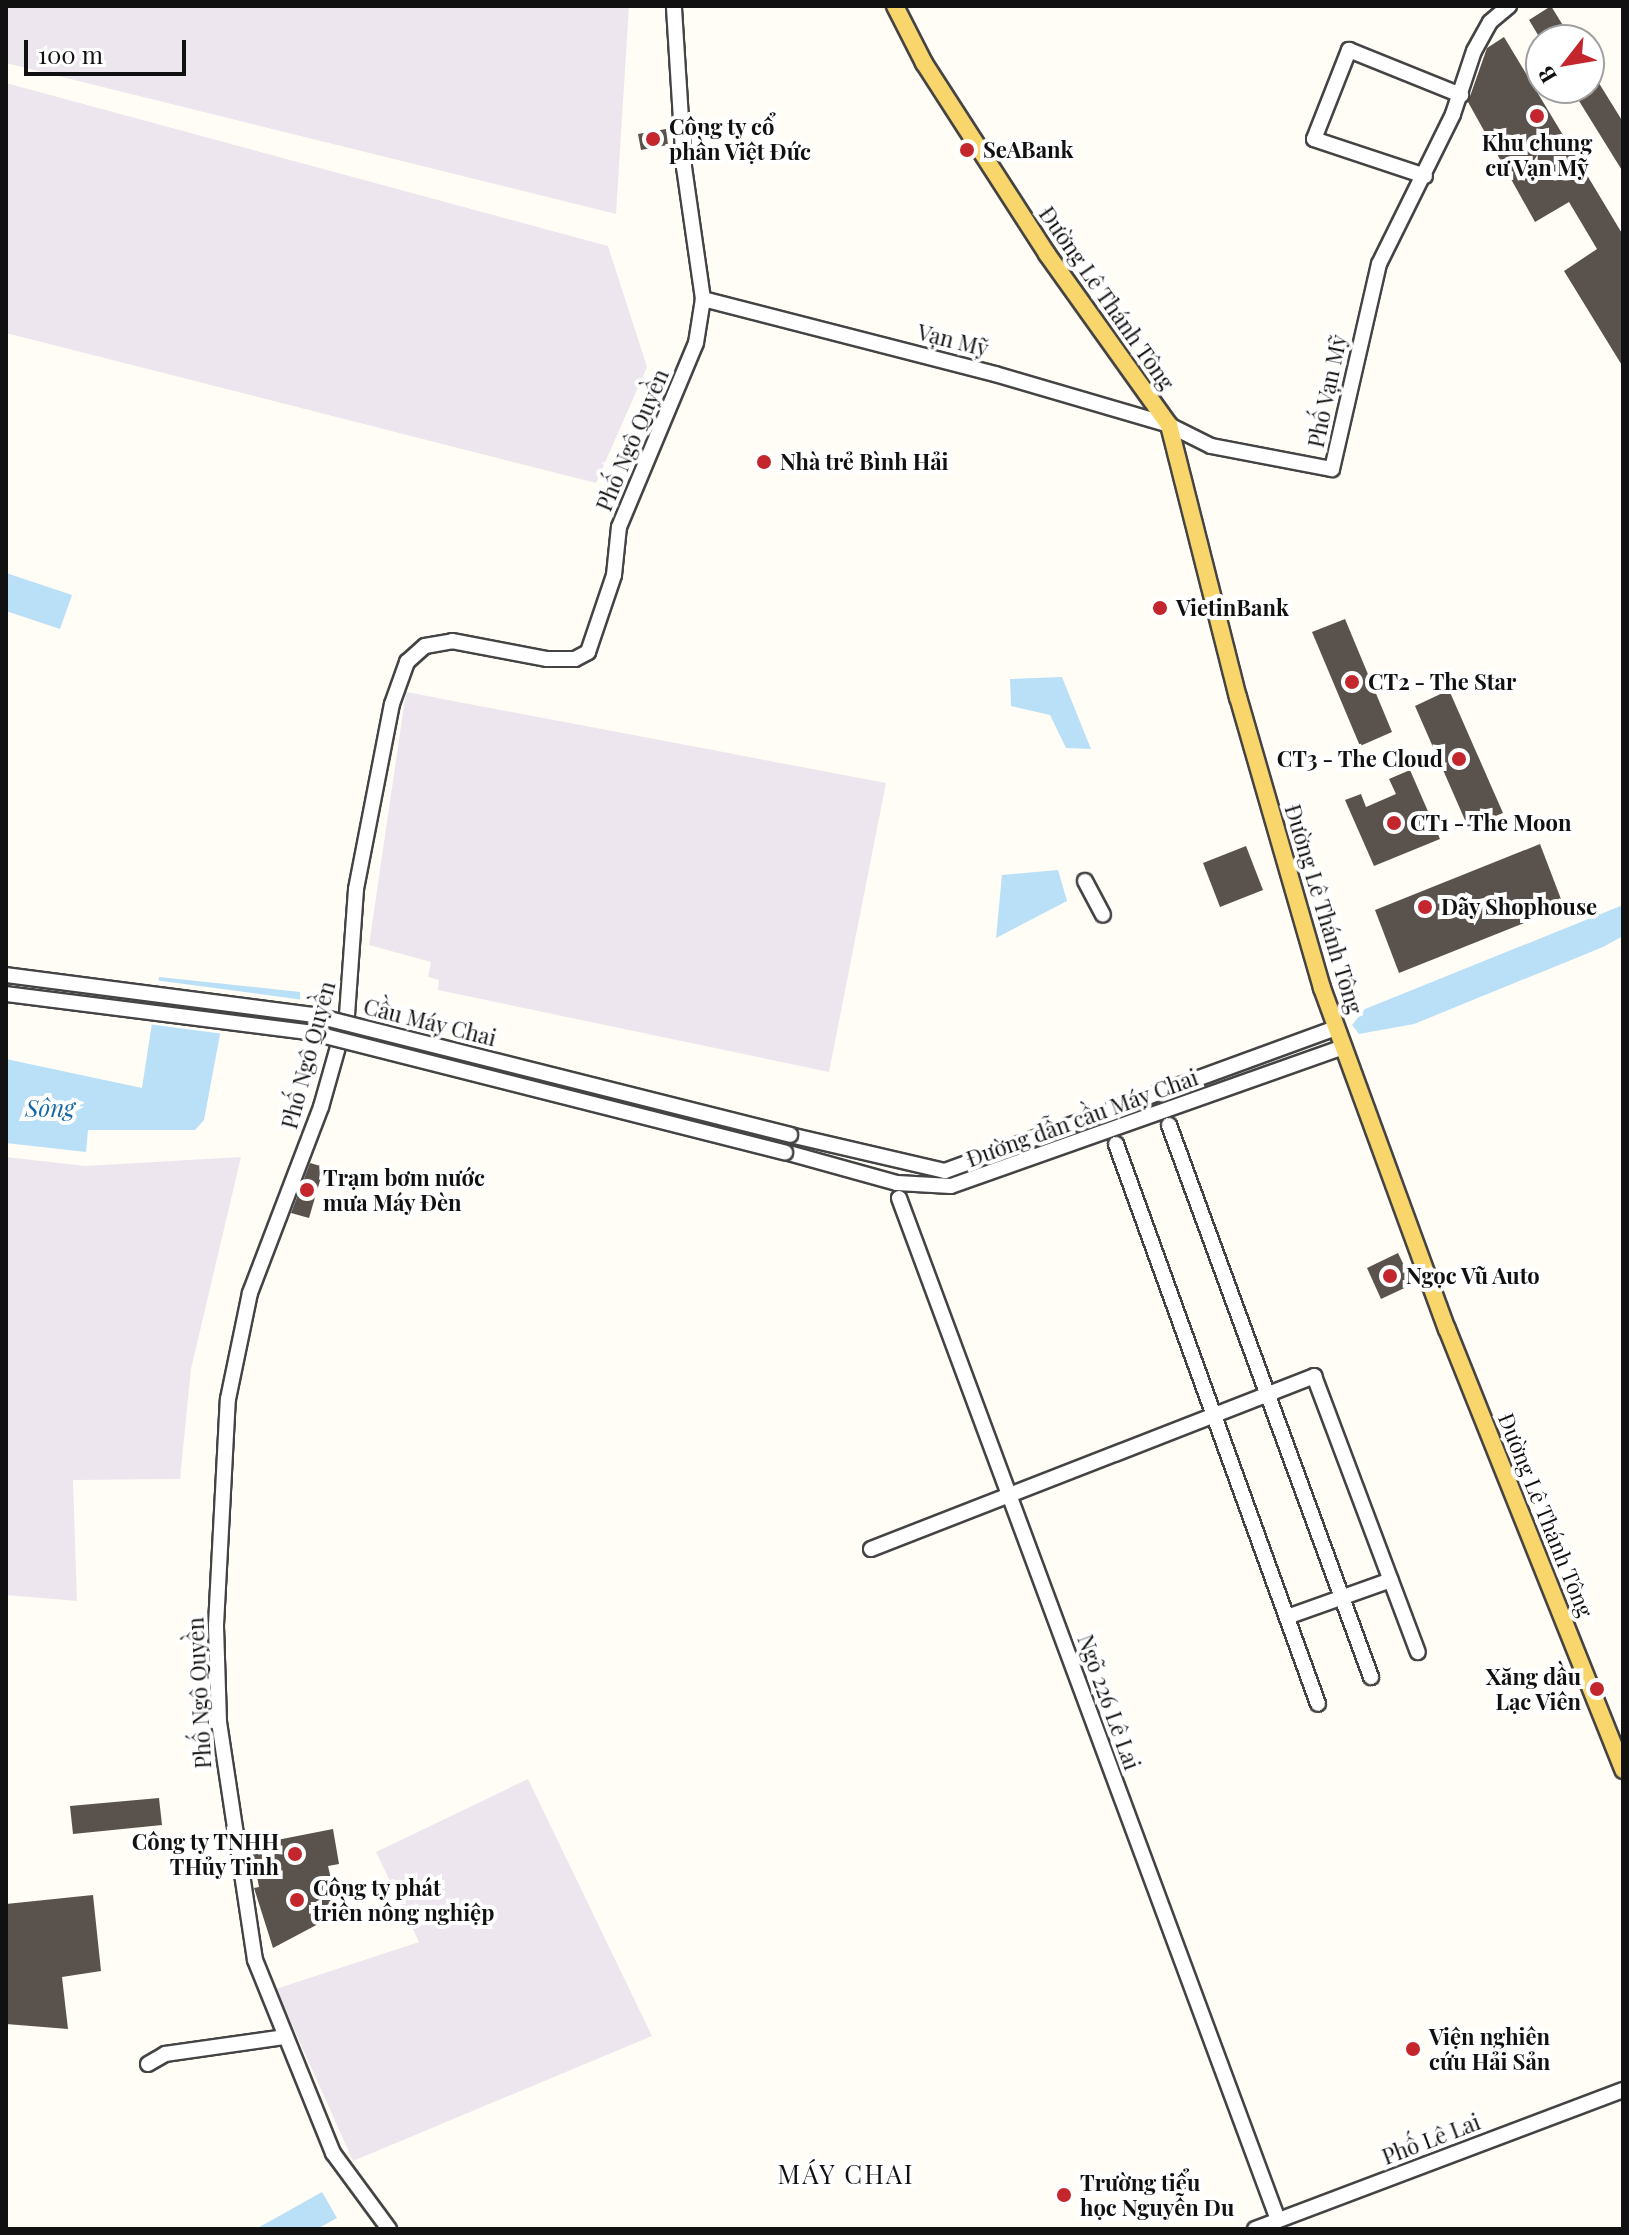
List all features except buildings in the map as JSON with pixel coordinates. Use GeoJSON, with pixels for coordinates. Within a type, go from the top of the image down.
{"type":"FeatureCollection","features":[{"type":"Feature","properties":{"kind":"main road","name":"Đường Lê Thánh Tông"},"geometry":{"type":"LineString","coordinates":[[895,6],[924,63],[1047,254],[1169,425],[1296,909],[1336,1028],[1623,1770]]}},
{"type":"Feature","properties":{"kind":"street","name":"Phố Ngô Quyền"},"geometry":{"type":"LineString","coordinates":[[389,2229],[333,2153],[255,1960],[219,1722],[224,1438],[250,1293],[321,1107],[347,1015],[356,889],[392,704],[407,662],[425,646],[452,641],[562,660],[589,651],[614,575],[619,527],[688,365],[703,299],[684,167],[674,6]]}},
{"type":"Feature","properties":{"kind":"street","name":"Phố Vạn Mỹ"},"geometry":{"type":"LineString","coordinates":[[995,374],[1169,425],[1211,446],[1332,469],[1379,264],[1425,176],[1461,95],[1474,51],[1490,22],[1509,6]]}},
{"type":"Feature","properties":{"kind":"street"},"geometry":{"type":"LineString","coordinates":[[1425,176],[1314,139],[1349,50],[1461,95]]}},
{"type":"Feature","properties":{"kind":"street","name":"Vạn Mỹ"},"geometry":{"type":"LineString","coordinates":[[703,299],[995,374]]}},
{"type":"Feature","properties":{"kind":"street"},"geometry":{"type":"LineString","coordinates":[[1085,881],[1103,915]]}},
{"type":"Feature","properties":{"kind":"street","name":"Cầu Máy Chai"},"geometry":{"type":"LineString","coordinates":[[6,975],[313,1015],[790,1135]]}},
{"type":"Feature","properties":{"kind":"street","name":"Cầu Máy Chai"},"geometry":{"type":"LineString","coordinates":[[6,994],[313,1033],[785,1152]]}},
{"type":"Feature","properties":{"kind":"street","name":"Đường dẫn cầu Máy Chai"},"geometry":{"type":"LineString","coordinates":[[790,1135],[945,1171],[1336,1028]]}},
{"type":"Feature","properties":{"kind":"street","name":"Đường dẫn cầu Máy Chai"},"geometry":{"type":"LineString","coordinates":[[785,1152],[897,1183],[951,1186],[1343,1047]]}},
{"type":"Feature","properties":{"kind":"street"},"geometry":{"type":"LineString","coordinates":[[1169,1125],[1371,1677]]}},
{"type":"Feature","properties":{"kind":"street"},"geometry":{"type":"LineString","coordinates":[[1116,1144],[1318,1704]]}},
{"type":"Feature","properties":{"kind":"street","name":"Ngõ 226 Lê Lai"},"geometry":{"type":"LineString","coordinates":[[899,1198],[1278,2220]]}},
{"type":"Feature","properties":{"kind":"street"},"geometry":{"type":"LineString","coordinates":[[871,1549],[1213,1412],[1314,1376],[1418,1652]]}},
{"type":"Feature","properties":{"kind":"street"},"geometry":{"type":"LineString","coordinates":[[1287,1617],[1391,1580]]}},
{"type":"Feature","properties":{"kind":"street"},"geometry":{"type":"LineString","coordinates":[[148,2064],[165,2054],[284,2037]]}},
{"type":"Feature","properties":{"kind":"street","name":"Phố Lê Lai"},"geometry":{"type":"LineString","coordinates":[[1255,2229],[1623,2090]]}},
{"type":"Feature","properties":{"kind":"shaded area"},"geometry":{"type":"Polygon","coordinates":[[[6,6],[629,6],[616,214],[6,63],[6,6]]]}},
{"type":"Feature","properties":{"kind":"shaded area"},"geometry":{"type":"Polygon","coordinates":[[[6,83],[608,246],[647,367],[596,483],[6,333],[6,83]]]}},
{"type":"Feature","properties":{"kind":"shaded area"},"geometry":{"type":"Polygon","coordinates":[[[406,692],[886,783],[829,1072],[438,990],[439,980],[428,977],[431,962],[369,945],[406,692]]]}},
{"type":"Feature","properties":{"kind":"shaded area"},"geometry":{"type":"Polygon","coordinates":[[[6,1157],[85,1166],[241,1157],[191,1369],[180,1479],[73,1480],[77,1601],[6,1595],[6,1157]]]}},
{"type":"Feature","properties":{"kind":"shaded area"},"geometry":{"type":"Polygon","coordinates":[[[528,1779],[652,2036],[353,2161],[276,1989],[419,1942],[376,1852],[528,1779]]]}},
{"type":"Feature","properties":{"kind":"water"},"geometry":{"type":"Polygon","coordinates":[[[6,573],[72,595],[60,629],[6,611],[6,573]]]}},
{"type":"Feature","properties":{"kind":"water"},"geometry":{"type":"Polygon","coordinates":[[[1062,677],[1091,749],[1066,748],[1050,715],[1011,706],[1010,679],[1062,677]]]}},
{"type":"Feature","properties":{"kind":"water"},"geometry":{"type":"Polygon","coordinates":[[[1058,870],[1067,901],[996,938],[1002,875],[1058,870]]]}},
{"type":"Feature","properties":{"kind":"water"},"geometry":{"type":"Polygon","coordinates":[[[1623,905],[1623,936],[1603,947],[1414,1024],[1359,1034],[1352,1025],[1365,1009],[1623,905]]]}},
{"type":"Feature","properties":{"kind":"water","name":"Sông"},"geometry":{"type":"Polygon","coordinates":[[[159,977],[300,992],[301,1023],[237,1019],[221,1029],[204,1120],[195,1130],[88,1130],[86,1152],[6,1143],[6,1059],[142,1088],[159,977]]]}},
{"type":"Feature","properties":{"kind":"water"},"geometry":{"type":"Polygon","coordinates":[[[322,2192],[337,2218],[317,2229],[256,2229],[322,2192]]]}},
{"type":"Feature","properties":{"kind":"pier"},"geometry":{"type":"Polygon","coordinates":[[[154,980],[304,1000],[305,1023],[237,1023],[224,1034],[148,1024],[154,980]]]}},
{"type":"Feature","properties":{"kind":"place","name":"Khu chung cư Vạn Mỹ"},"geometry":{"type":"Point","coordinates":[1537,116]}},
{"type":"Feature","properties":{"kind":"place","name":"Công ty cổ phần Việt Đức"},"geometry":{"type":"Point","coordinates":[653,139]}},
{"type":"Feature","properties":{"kind":"place","name":"SeABank"},"geometry":{"type":"Point","coordinates":[967,150]}},
{"type":"Feature","properties":{"kind":"place","name":"Nhà trẻ Bình Hải"},"geometry":{"type":"Point","coordinates":[764,462]}},
{"type":"Feature","properties":{"kind":"place","name":"VietinBank"},"geometry":{"type":"Point","coordinates":[1160,608]}},
{"type":"Feature","properties":{"kind":"place","name":"CT2 - The Star"},"geometry":{"type":"Point","coordinates":[1352,682]}},
{"type":"Feature","properties":{"kind":"place","name":"CT3 - The Cloud"},"geometry":{"type":"Point","coordinates":[1459,759]}},
{"type":"Feature","properties":{"kind":"place","name":"CT1 - The Moon"},"geometry":{"type":"Point","coordinates":[1394,823]}},
{"type":"Feature","properties":{"kind":"place","name":"Dãy Shophouse"},"geometry":{"type":"Point","coordinates":[1425,907]}},
{"type":"Feature","properties":{"kind":"place","name":"Trạm bơm nước mưa Máy Đèn"},"geometry":{"type":"Point","coordinates":[307,1190]}},
{"type":"Feature","properties":{"kind":"place","name":"Ngọc Vũ Auto"},"geometry":{"type":"Point","coordinates":[1390,1276]}},
{"type":"Feature","properties":{"kind":"place","name":"Xăng dầu Lạc Viên"},"geometry":{"type":"Point","coordinates":[1597,1689]}},
{"type":"Feature","properties":{"kind":"place","name":"Công ty TNHH THủy Tinh"},"geometry":{"type":"Point","coordinates":[295,1854]}},
{"type":"Feature","properties":{"kind":"place","name":"Công ty phát triền nông nghiệp"},"geometry":{"type":"Point","coordinates":[297,1900]}},
{"type":"Feature","properties":{"kind":"place","name":"Viện nghiên cứu Hải Sản"},"geometry":{"type":"Point","coordinates":[1413,2049]}},
{"type":"Feature","properties":{"kind":"place","name":"Trường tiểu học Nguyễn Du"},"geometry":{"type":"Point","coordinates":[1064,2195]}},
{"type":"Feature","properties":{"kind":"district","name":"MÁY CHAI"},"geometry":{"type":"Point","coordinates":[846,2174]}}]}
